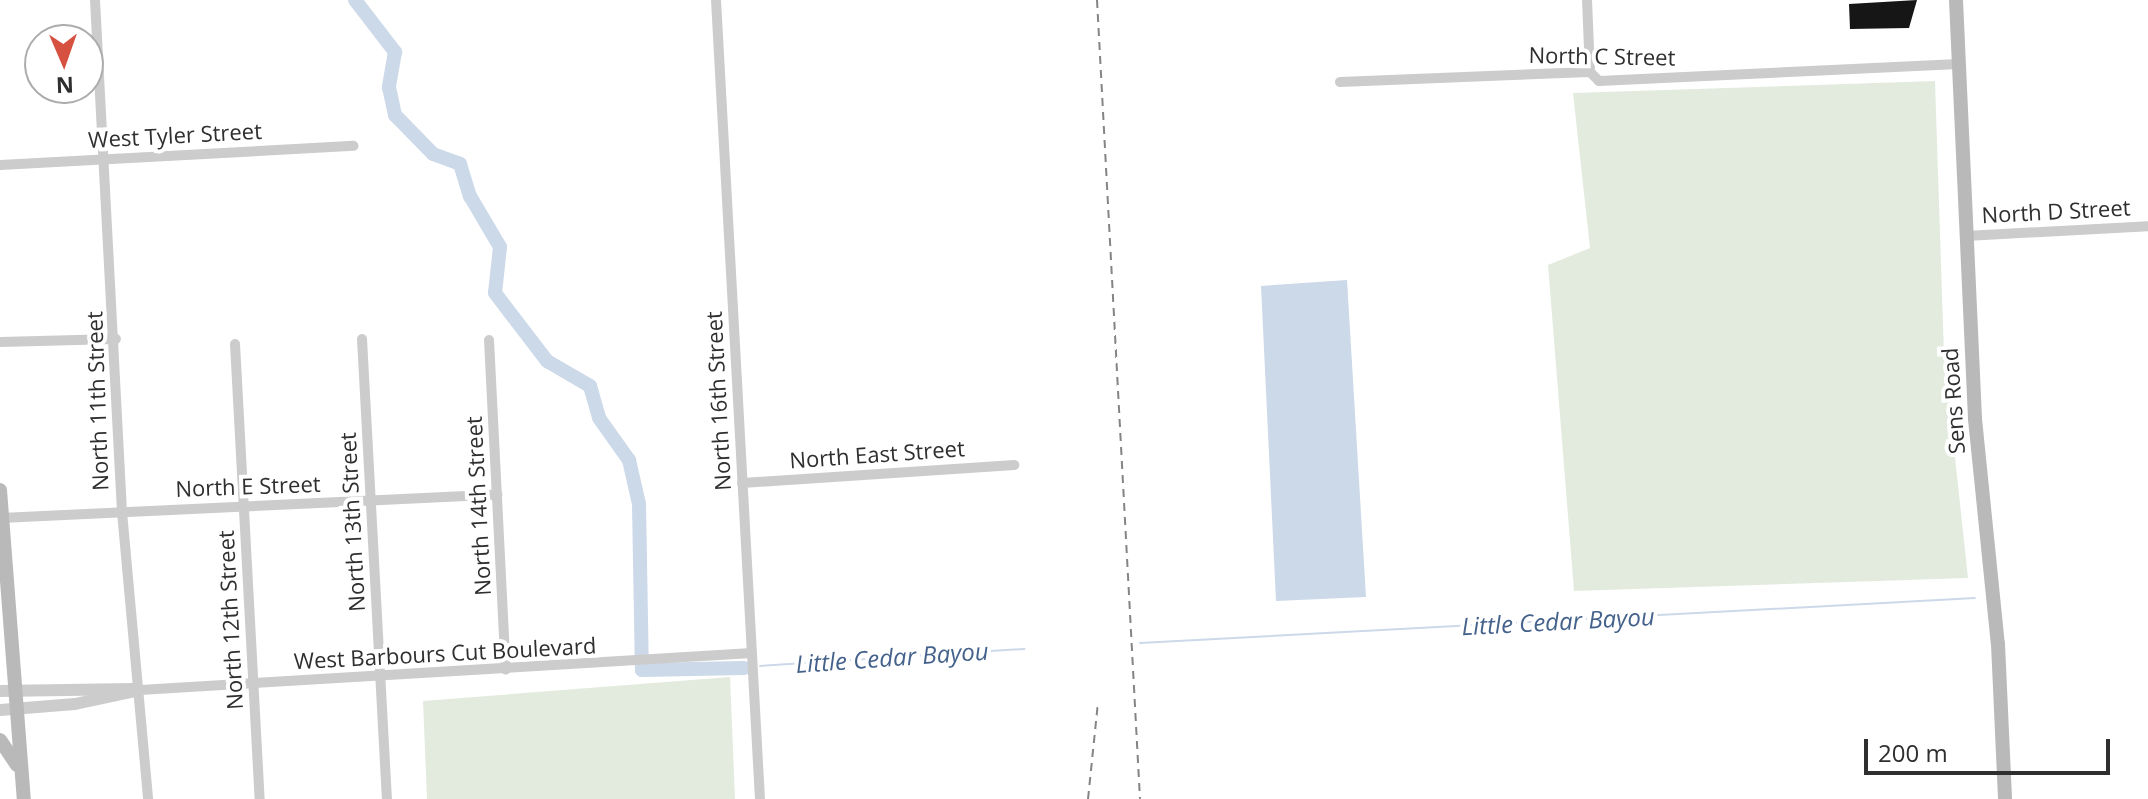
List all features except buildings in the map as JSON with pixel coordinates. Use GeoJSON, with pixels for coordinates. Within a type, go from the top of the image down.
{"type":"FeatureCollection","features":[{"type":"Feature","properties":{"kind":"main road","name":"Sens Road"},"geometry":{"type":"LineString","coordinates":[[1956,0],[1966,236],[2005,799]]}},
{"type":"Feature","properties":{"kind":"main road"},"geometry":{"type":"LineString","coordinates":[[0,490],[9,630],[8,710],[24,799]]}},
{"type":"Feature","properties":{"kind":"main road"},"geometry":{"type":"LineString","coordinates":[[0,656],[9,630]]}},
{"type":"Feature","properties":{"kind":"main road"},"geometry":{"type":"LineString","coordinates":[[0,740],[21,772]]}},
{"type":"Feature","properties":{"kind":"street","name":"North 11th Street"},"geometry":{"type":"LineString","coordinates":[[95,0],[116,339],[122,512],[141,690],[148,799]]}},
{"type":"Feature","properties":{"kind":"street","name":"North 16th Street"},"geometry":{"type":"LineString","coordinates":[[716,0],[760,799]]}},
{"type":"Feature","properties":{"kind":"street"},"geometry":{"type":"LineString","coordinates":[[1587,0],[1590,72]]}},
{"type":"Feature","properties":{"kind":"street","name":"North C Street"},"geometry":{"type":"LineString","coordinates":[[1340,82],[1590,72],[1602,81],[1959,64]]}},
{"type":"Feature","properties":{"kind":"street","name":"West Tyler Street"},"geometry":{"type":"LineString","coordinates":[[0,165],[353,146]]}},
{"type":"Feature","properties":{"kind":"street","name":"North D Street"},"geometry":{"type":"LineString","coordinates":[[1966,236],[2148,226]]}},
{"type":"Feature","properties":{"kind":"street"},"geometry":{"type":"LineString","coordinates":[[0,342],[116,339]]}},
{"type":"Feature","properties":{"kind":"street","name":"North 13th Street"},"geometry":{"type":"LineString","coordinates":[[362,339],[387,799]]}},
{"type":"Feature","properties":{"kind":"street","name":"North 14th Street"},"geometry":{"type":"LineString","coordinates":[[489,340],[506,670]]}},
{"type":"Feature","properties":{"kind":"street","name":"North 12th Street"},"geometry":{"type":"LineString","coordinates":[[235,344],[260,799]]}},
{"type":"Feature","properties":{"kind":"street","name":"North East Street"},"geometry":{"type":"LineString","coordinates":[[742,483],[1014,465]]}},
{"type":"Feature","properties":{"kind":"street","name":"North E Street"},"geometry":{"type":"LineString","coordinates":[[1,518],[497,495]]}},
{"type":"Feature","properties":{"kind":"street","name":"West Barbours Cut Boulevard"},"geometry":{"type":"LineString","coordinates":[[8,710],[141,690],[752,653]]}},
{"type":"Feature","properties":{"kind":"street","name":"West Barbours Cut Boulevard"},"geometry":{"type":"LineString","coordinates":[[7,690],[107,684],[141,690]]}},
{"type":"Feature","properties":{"kind":"shaded area"},"geometry":{"type":"Polygon","coordinates":[[[1935,81],[1944,355],[1968,578],[1574,591],[1548,265],[1590,248],[1573,93],[1935,81]]]}},
{"type":"Feature","properties":{"kind":"shaded area"},"geometry":{"type":"Polygon","coordinates":[[[730,677],[735,799],[427,799],[423,701],[730,677]]]}},
{"type":"Feature","properties":{"kind":"water"},"geometry":{"type":"Polygon","coordinates":[[[1347,280],[1366,597],[1276,601],[1261,286],[1347,280]]]}},
{"type":"Feature","properties":{"kind":"waterway","name":"Little Cedar Bayou"},"geometry":{"type":"LineString","coordinates":[[355,0],[395,52],[389,87],[395,115],[433,154],[460,164],[470,196],[500,247],[495,293],[547,361],[590,386],[599,418],[629,460],[639,504],[642,670],[744,668]]}},
{"type":"Feature","properties":{"kind":"waterway","name":"Little Cedar Bayou"},"geometry":{"type":"LineString","coordinates":[[1140,643],[1975,598]]}},
{"type":"Feature","properties":{"kind":"waterway","name":"Little Cedar Bayou"},"geometry":{"type":"LineString","coordinates":[[760,666],[1024,649]]}},
{"type":"Feature","properties":{"kind":"railway"},"geometry":{"type":"LineString","coordinates":[[1097,0],[1140,799]]}},
{"type":"Feature","properties":{"kind":"railway"},"geometry":{"type":"LineString","coordinates":[[1088,799],[1098,703]]}}]}
